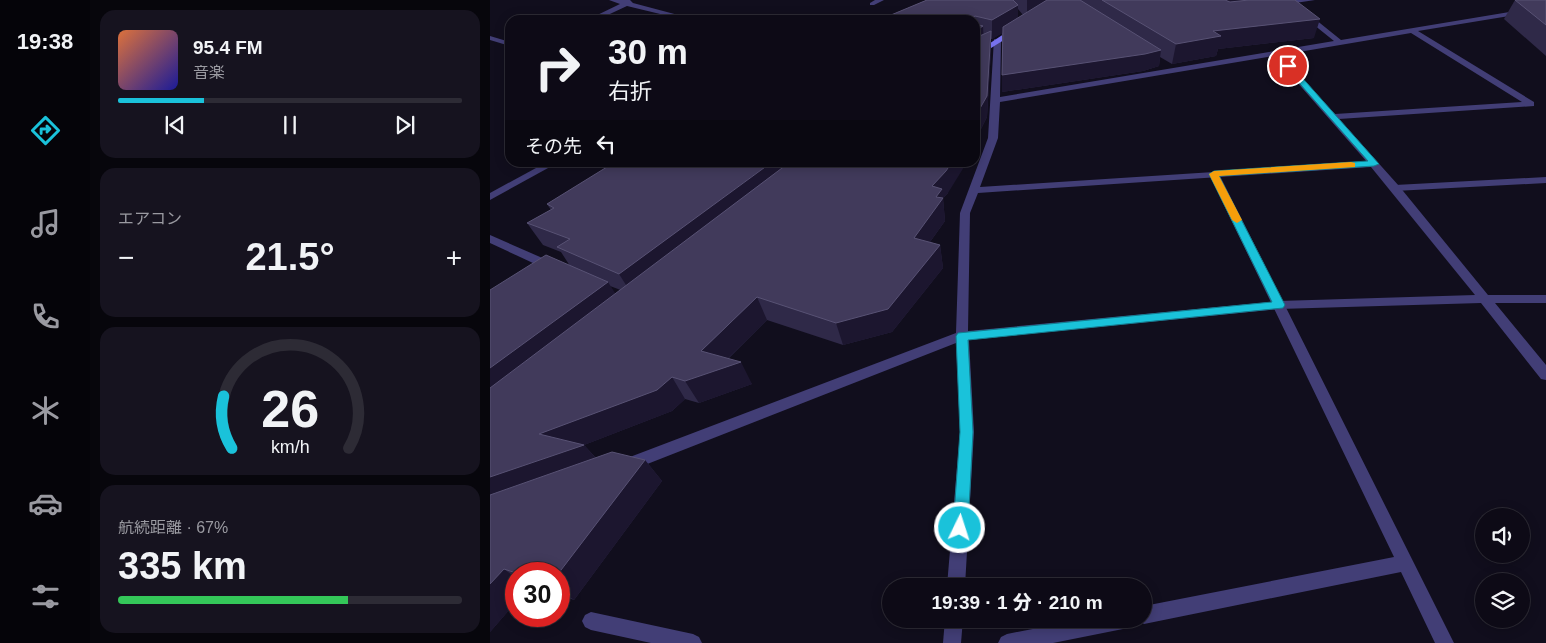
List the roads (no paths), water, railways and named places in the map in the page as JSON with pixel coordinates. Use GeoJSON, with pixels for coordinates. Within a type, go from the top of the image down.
{"type":"FeatureCollection","features":[{"type":"Feature","properties":{"kind":"street"},"geometry":{"type":"LineString","coordinates":[[612,0],[672,15]]}},
{"type":"Feature","properties":{"kind":"street"},"geometry":{"type":"LineString","coordinates":[[602,15],[634,0]]}},
{"type":"Feature","properties":{"kind":"street"},"geometry":{"type":"LineString","coordinates":[[872,4],[881,0]]}},
{"type":"Feature","properties":{"kind":"street"},"geometry":{"type":"LineString","coordinates":[[1287,1],[1312,0]]}},
{"type":"Feature","properties":{"kind":"street"},"geometry":{"type":"LineString","coordinates":[[1287,1],[1339,42]]}},
{"type":"Feature","properties":{"kind":"street"},"geometry":{"type":"LineString","coordinates":[[996,100],[1546,8]]}},
{"type":"Feature","properties":{"kind":"street"},"geometry":{"type":"LineString","coordinates":[[1288,10],[1298,9]]}},
{"type":"Feature","properties":{"kind":"street"},"geometry":{"type":"LineString","coordinates":[[980,53],[1025,24]]}},
{"type":"Feature","properties":{"kind":"street"},"geometry":{"type":"LineString","coordinates":[[1334,117],[1531,104],[1411,30]]}},
{"type":"Feature","properties":{"kind":"street"},"geometry":{"type":"LineString","coordinates":[[490,38],[505,42]]}},
{"type":"Feature","properties":{"kind":"street"},"geometry":{"type":"LineString","coordinates":[[984,42],[995,43]]}},
{"type":"Feature","properties":{"kind":"street"},"geometry":{"type":"LineString","coordinates":[[957,578],[967,432],[962,336],[965,213],[993,138],[996,100],[995,43]]}},
{"type":"Feature","properties":{"kind":"street"},"geometry":{"type":"LineString","coordinates":[[1276,53],[1395,188],[1546,375]]}},
{"type":"Feature","properties":{"kind":"street"},"geometry":{"type":"LineString","coordinates":[[1165,65],[1173,70]]}},
{"type":"Feature","properties":{"kind":"street"},"geometry":{"type":"LineString","coordinates":[[974,190],[1374,164]]}},
{"type":"Feature","properties":{"kind":"street"},"geometry":{"type":"LineString","coordinates":[[490,196],[545,167]]}},
{"type":"Feature","properties":{"kind":"street"},"geometry":{"type":"LineString","coordinates":[[1214,174],[1445,643]]}},
{"type":"Feature","properties":{"kind":"street"},"geometry":{"type":"LineString","coordinates":[[1395,188],[1546,180]]}},
{"type":"Feature","properties":{"kind":"street"},"geometry":{"type":"LineString","coordinates":[[490,239],[562,271]]}},
{"type":"Feature","properties":{"kind":"street"},"geometry":{"type":"LineString","coordinates":[[616,469],[962,336],[1279,305],[1546,299]]}},
{"type":"Feature","properties":{"kind":"street"},"geometry":{"type":"LineString","coordinates":[[1152,614],[1405,563]]}},
{"type":"Feature","properties":{"kind":"street"},"geometry":{"type":"LineString","coordinates":[[591,621],[693,643]]}},
{"type":"Feature","properties":{"kind":"street"},"geometry":{"type":"LineString","coordinates":[[952,643],[953,628]]}},
{"type":"Feature","properties":{"kind":"street"},"geometry":{"type":"LineString","coordinates":[[1007,643],[1083,628]]}}]}
